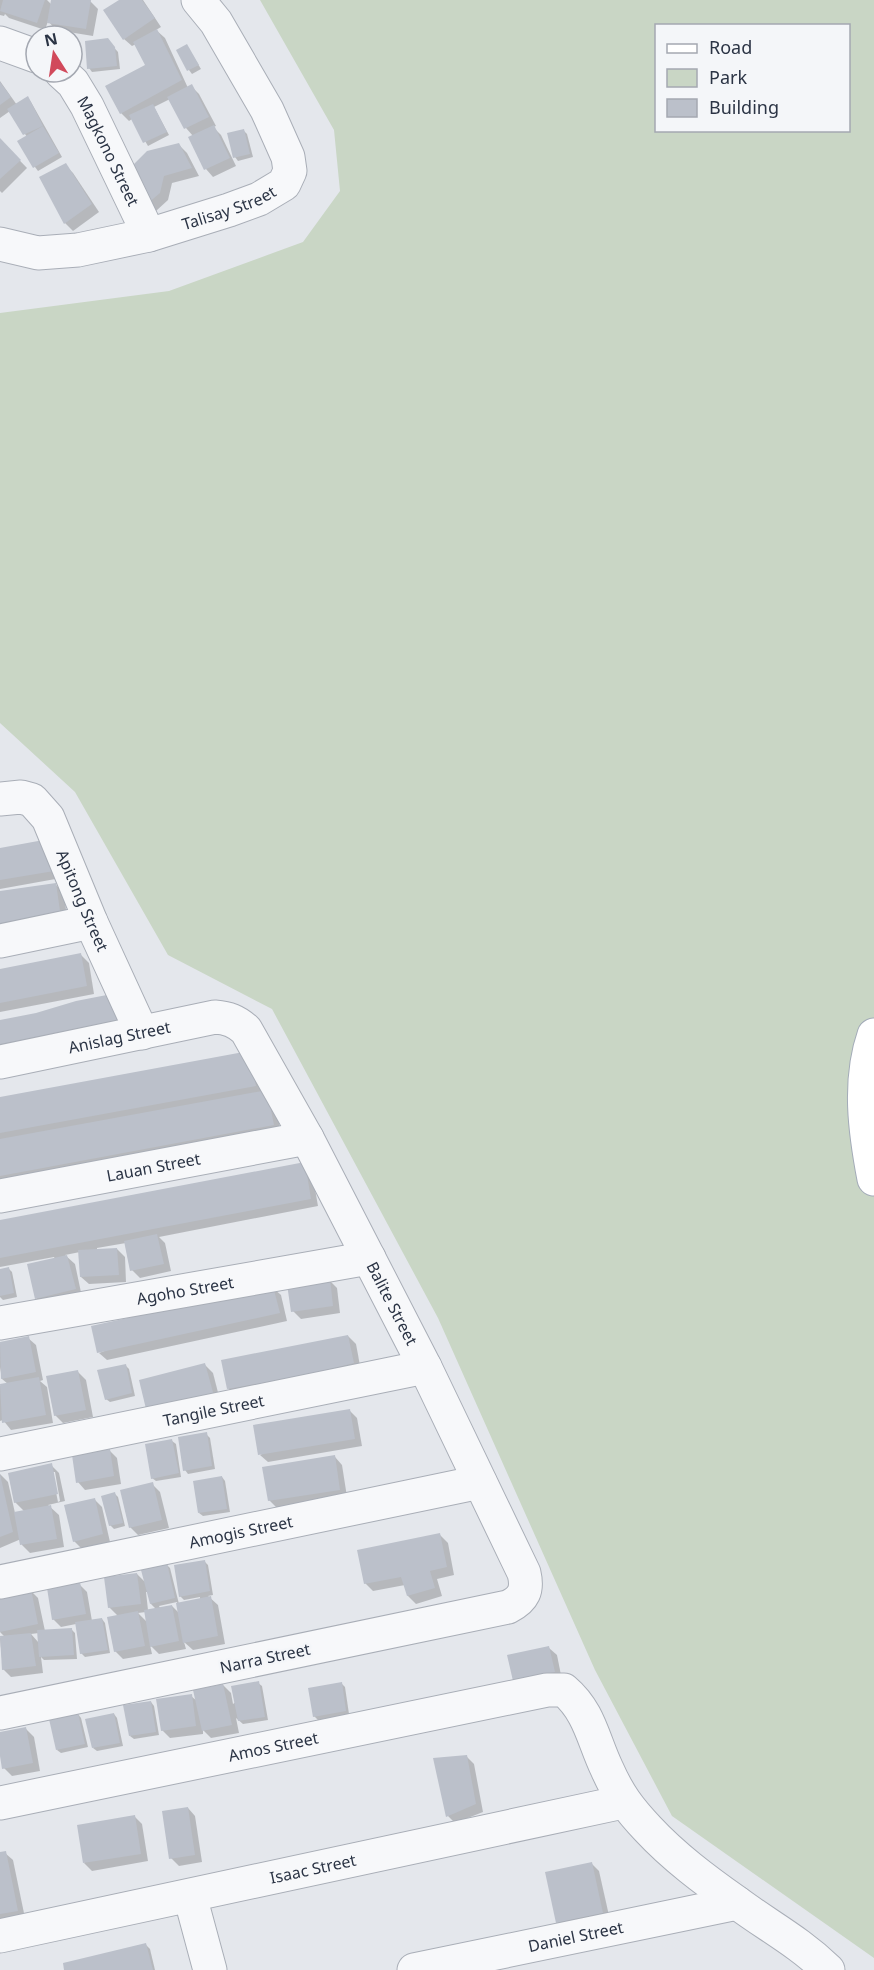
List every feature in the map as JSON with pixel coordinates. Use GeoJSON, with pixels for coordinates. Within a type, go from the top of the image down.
{"type":"FeatureCollection","features":[{"type":"Feature","properties":{"kind":"main road"},"geometry":{"type":"LineString","coordinates":[[874,1035],[868,1052],[864,1089],[866,1126],[874,1179]]}},
{"type":"Feature","properties":{"kind":"street","name":"Talisay Street"},"geometry":{"type":"LineString","coordinates":[[0,244],[38,253],[78,250],[149,235],[259,199],[284,184],[290,171],[288,157],[267,110],[216,22],[198,0]]}},
{"type":"Feature","properties":{"kind":"street"},"geometry":{"type":"LineString","coordinates":[[0,43],[24,52]]}},
{"type":"Feature","properties":{"kind":"street","name":"Magkono Street"},"geometry":{"type":"LineString","coordinates":[[74,84],[87,106],[149,235]]}},
{"type":"Feature","properties":{"kind":"street","name":"Apitong Street"},"geometry":{"type":"LineString","coordinates":[[0,799],[21,796],[32,800],[48,818],[91,922],[142,1033]]}},
{"type":"Feature","properties":{"kind":"street"},"geometry":{"type":"LineString","coordinates":[[0,941],[91,922]]}},
{"type":"Feature","properties":{"kind":"street","name":"Anislag Street"},"geometry":{"type":"LineString","coordinates":[[0,1062],[215,1017],[237,1022]]}},
{"type":"Feature","properties":{"kind":"street","name":"Balite Street"},"geometry":{"type":"LineString","coordinates":[[237,1022],[253,1040],[307,1138],[425,1367],[524,1573],[525,1593]]}},
{"type":"Feature","properties":{"kind":"street","name":"Lauan Street"},"geometry":{"type":"LineString","coordinates":[[0,1196],[307,1138]]}},
{"type":"Feature","properties":{"kind":"street","name":"Agoho Street"},"geometry":{"type":"LineString","coordinates":[[0,1323],[369,1257]]}},
{"type":"Feature","properties":{"kind":"street","name":"Tangile Street"},"geometry":{"type":"LineString","coordinates":[[0,1454],[425,1367]]}},
{"type":"Feature","properties":{"kind":"street","name":"Amogis Street"},"geometry":{"type":"LineString","coordinates":[[0,1582],[480,1482]]}},
{"type":"Feature","properties":{"kind":"street","name":"Narra Street"},"geometry":{"type":"LineString","coordinates":[[0,1713],[508,1607],[518,1602],[525,1593]]}},
{"type":"Feature","properties":{"kind":"street","name":"Amos Street"},"geometry":{"type":"LineString","coordinates":[[0,1803],[547,1690],[564,1690],[577,1701],[623,1802]]}},
{"type":"Feature","properties":{"kind":"street"},"geometry":{"type":"LineString","coordinates":[[623,1802],[680,1860],[737,1903],[784,1933],[828,1970]]}},
{"type":"Feature","properties":{"kind":"street","name":"Isaac Street"},"geometry":{"type":"LineString","coordinates":[[0,1936],[623,1802]]}},
{"type":"Feature","properties":{"kind":"street"},"geometry":{"type":"LineString","coordinates":[[190,1896],[210,1970]]}},
{"type":"Feature","properties":{"kind":"street","name":"Daniel Street"},"geometry":{"type":"LineString","coordinates":[[414,1970],[737,1903]]}},
{"type":"Feature","properties":{"kind":"green space"},"geometry":{"type":"Polygon","coordinates":[[[260,0],[874,0],[874,1958],[672,1816],[595,1670],[438,1318],[272,1009],[168,955],[75,792],[0,723],[0,313],[169,291],[303,242],[340,191],[334,130],[260,0]]]}},
{"type":"Feature","properties":{"kind":"building"},"geometry":{"type":"Polygon","coordinates":[[[3,0],[45,0],[37,23],[0,11],[3,0]]]}},
{"type":"Feature","properties":{"kind":"building"},"geometry":{"type":"Polygon","coordinates":[[[51,0],[91,0],[86,29],[84,24],[47,23],[51,0]]]}},
{"type":"Feature","properties":{"kind":"building"},"geometry":{"type":"Polygon","coordinates":[[[119,0],[142,0],[155,18],[123,40],[103,10],[119,0]]]}},
{"type":"Feature","properties":{"kind":"building"},"geometry":{"type":"Polygon","coordinates":[[[157,29],[182,80],[120,114],[105,86],[145,65],[133,42],[157,29]]]}},
{"type":"Feature","properties":{"kind":"building"},"geometry":{"type":"Polygon","coordinates":[[[108,38],[115,47],[117,66],[87,69],[85,41],[108,38]]]}},
{"type":"Feature","properties":{"kind":"building"},"geometry":{"type":"Polygon","coordinates":[[[187,44],[199,65],[187,71],[176,50],[187,44]]]}},
{"type":"Feature","properties":{"kind":"building"},"geometry":{"type":"Polygon","coordinates":[[[0,82],[11,97],[0,105],[0,82]]]}},
{"type":"Feature","properties":{"kind":"building"},"geometry":{"type":"Polygon","coordinates":[[[192,84],[209,117],[184,129],[167,97],[192,84]]]}},
{"type":"Feature","properties":{"kind":"building"},"geometry":{"type":"Polygon","coordinates":[[[28,96],[43,126],[23,135],[7,109],[28,96]]]}},
{"type":"Feature","properties":{"kind":"building"},"geometry":{"type":"Polygon","coordinates":[[[153,104],[167,132],[143,143],[129,115],[153,104]]]}},
{"type":"Feature","properties":{"kind":"building"},"geometry":{"type":"Polygon","coordinates":[[[214,125],[230,158],[204,170],[188,137],[214,125]]]}},
{"type":"Feature","properties":{"kind":"building"},"geometry":{"type":"Polygon","coordinates":[[[43,126],[59,153],[33,168],[17,141],[43,126]]]}},
{"type":"Feature","properties":{"kind":"building"},"geometry":{"type":"Polygon","coordinates":[[[244,129],[250,154],[233,158],[227,133],[244,129]]]}},
{"type":"Feature","properties":{"kind":"building"},"geometry":{"type":"Polygon","coordinates":[[[0,138],[21,160],[0,179],[0,138]]]}},
{"type":"Feature","properties":{"kind":"building"},"geometry":{"type":"Polygon","coordinates":[[[179,143],[192,168],[164,176],[160,193],[147,204],[133,165],[147,151],[179,143]]]}},
{"type":"Feature","properties":{"kind":"building"},"geometry":{"type":"Polygon","coordinates":[[[66,163],[92,204],[64,224],[39,177],[66,163]]]}},
{"type":"Feature","properties":{"kind":"building"},"geometry":{"type":"Polygon","coordinates":[[[49,839],[54,871],[0,880],[0,848],[49,839]]]}},
{"type":"Feature","properties":{"kind":"building"},"geometry":{"type":"Polygon","coordinates":[[[56,883],[61,918],[0,927],[0,891],[56,883]]]}},
{"type":"Feature","properties":{"kind":"building"},"geometry":{"type":"Polygon","coordinates":[[[81,953],[87,986],[0,1003],[0,969],[81,953]]]}},
{"type":"Feature","properties":{"kind":"building"},"geometry":{"type":"Polygon","coordinates":[[[117,993],[124,1027],[0,1055],[0,1020],[117,993]]]}},
{"type":"Feature","properties":{"kind":"building"},"geometry":{"type":"Polygon","coordinates":[[[249,1051],[256,1086],[0,1133],[0,1097],[249,1051]]]}},
{"type":"Feature","properties":{"kind":"building"},"geometry":{"type":"Polygon","coordinates":[[[267,1090],[274,1125],[0,1176],[0,1139],[267,1090]]]}},
{"type":"Feature","properties":{"kind":"building"},"geometry":{"type":"Polygon","coordinates":[[[305,1162],[311,1199],[0,1258],[0,1220],[305,1162]]]}},
{"type":"Feature","properties":{"kind":"building"},"geometry":{"type":"Polygon","coordinates":[[[157,1234],[164,1264],[130,1271],[124,1241],[157,1234]]]}},
{"type":"Feature","properties":{"kind":"building"},"geometry":{"type":"Polygon","coordinates":[[[117,1248],[119,1275],[80,1277],[78,1250],[117,1248]]]}},
{"type":"Feature","properties":{"kind":"building"},"geometry":{"type":"Polygon","coordinates":[[[67,1255],[76,1289],[35,1299],[27,1264],[67,1255]]]}},
{"type":"Feature","properties":{"kind":"building"},"geometry":{"type":"Polygon","coordinates":[[[9,1267],[14,1293],[0,1296],[0,1269],[9,1267]]]}},
{"type":"Feature","properties":{"kind":"building"},"geometry":{"type":"Polygon","coordinates":[[[330,1278],[333,1306],[291,1312],[287,1284],[330,1278]]]}},
{"type":"Feature","properties":{"kind":"building"},"geometry":{"type":"Polygon","coordinates":[[[273,1286],[280,1313],[97,1353],[91,1326],[273,1286]]]}},
{"type":"Feature","properties":{"kind":"building"},"geometry":{"type":"Polygon","coordinates":[[[348,1335],[354,1363],[303,1376],[227,1389],[221,1360],[348,1335]]]}},
{"type":"Feature","properties":{"kind":"building"},"geometry":{"type":"Polygon","coordinates":[[[29,1336],[36,1372],[1,1379],[0,1342],[29,1336]]]}},
{"type":"Feature","properties":{"kind":"building"},"geometry":{"type":"Polygon","coordinates":[[[205,1363],[214,1396],[147,1413],[139,1380],[205,1363]]]}},
{"type":"Feature","properties":{"kind":"building"},"geometry":{"type":"Polygon","coordinates":[[[126,1364],[132,1393],[105,1400],[97,1370],[126,1364]]]}},
{"type":"Feature","properties":{"kind":"building"},"geometry":{"type":"Polygon","coordinates":[[[78,1370],[86,1410],[54,1416],[46,1376],[78,1370]]]}},
{"type":"Feature","properties":{"kind":"building"},"geometry":{"type":"Polygon","coordinates":[[[39,1377],[46,1415],[2,1423],[0,1384],[39,1377]]]}},
{"type":"Feature","properties":{"kind":"building"},"geometry":{"type":"Polygon","coordinates":[[[350,1409],[355,1439],[258,1455],[253,1425],[350,1409]]]}},
{"type":"Feature","properties":{"kind":"building"},"geometry":{"type":"Polygon","coordinates":[[[207,1432],[212,1466],[183,1471],[178,1437],[207,1432]]]}},
{"type":"Feature","properties":{"kind":"building"},"geometry":{"type":"Polygon","coordinates":[[[172,1439],[179,1473],[151,1479],[145,1444],[172,1439]]]}},
{"type":"Feature","properties":{"kind":"building"},"geometry":{"type":"Polygon","coordinates":[[[110,1449],[114,1476],[76,1483],[72,1455],[110,1449]]]}},
{"type":"Feature","properties":{"kind":"building"},"geometry":{"type":"Polygon","coordinates":[[[335,1455],[340,1490],[268,1501],[262,1467],[335,1455]]]}},
{"type":"Feature","properties":{"kind":"building"},"geometry":{"type":"Polygon","coordinates":[[[52,1463],[58,1494],[14,1503],[8,1473],[52,1463]]]}},
{"type":"Feature","properties":{"kind":"building"},"geometry":{"type":"Polygon","coordinates":[[[0,1474],[13,1532],[0,1537],[0,1474]]]}},
{"type":"Feature","properties":{"kind":"building"},"geometry":{"type":"Polygon","coordinates":[[[222,1476],[227,1509],[198,1513],[193,1481],[222,1476]]]}},
{"type":"Feature","properties":{"kind":"building"},"geometry":{"type":"Polygon","coordinates":[[[153,1482],[162,1520],[129,1528],[120,1490],[153,1482]]]}},
{"type":"Feature","properties":{"kind":"building"},"geometry":{"type":"Polygon","coordinates":[[[115,1492],[123,1523],[109,1526],[101,1496],[115,1492]]]}},
{"type":"Feature","properties":{"kind":"building"},"geometry":{"type":"Polygon","coordinates":[[[95,1498],[103,1534],[73,1542],[64,1505],[95,1498]]]}},
{"type":"Feature","properties":{"kind":"building"},"geometry":{"type":"Polygon","coordinates":[[[51,1505],[57,1539],[20,1545],[14,1512],[51,1505]]]}},
{"type":"Feature","properties":{"kind":"building"},"geometry":{"type":"Polygon","coordinates":[[[440,1533],[447,1567],[430,1571],[435,1588],[407,1596],[401,1577],[364,1584],[357,1550],[440,1533]]]}},
{"type":"Feature","properties":{"kind":"building"},"geometry":{"type":"Polygon","coordinates":[[[205,1560],[210,1591],[179,1597],[174,1565],[205,1560]]]}},
{"type":"Feature","properties":{"kind":"building"},"geometry":{"type":"Polygon","coordinates":[[[167,1563],[175,1598],[150,1604],[141,1570],[167,1563]]]}},
{"type":"Feature","properties":{"kind":"building"},"geometry":{"type":"Polygon","coordinates":[[[137,1573],[141,1604],[108,1608],[104,1577],[137,1573]]]}},
{"type":"Feature","properties":{"kind":"building"},"geometry":{"type":"Polygon","coordinates":[[[80,1582],[86,1614],[52,1620],[47,1588],[80,1582]]]}},
{"type":"Feature","properties":{"kind":"building"},"geometry":{"type":"Polygon","coordinates":[[[31,1589],[38,1624],[0,1632],[0,1595],[31,1589]]]}},
{"type":"Feature","properties":{"kind":"building"},"geometry":{"type":"Polygon","coordinates":[[[211,1596],[218,1636],[183,1643],[176,1603],[211,1596]]]}},
{"type":"Feature","properties":{"kind":"building"},"geometry":{"type":"Polygon","coordinates":[[[172,1605],[179,1641],[150,1647],[144,1610],[172,1605]]]}},
{"type":"Feature","properties":{"kind":"building"},"geometry":{"type":"Polygon","coordinates":[[[138,1611],[145,1646],[114,1652],[107,1617],[138,1611]]]}},
{"type":"Feature","properties":{"kind":"building"},"geometry":{"type":"Polygon","coordinates":[[[102,1618],[108,1650],[80,1654],[75,1622],[102,1618]]]}},
{"type":"Feature","properties":{"kind":"building"},"geometry":{"type":"Polygon","coordinates":[[[72,1628],[74,1655],[39,1657],[37,1630],[72,1628]]]}},
{"type":"Feature","properties":{"kind":"building"},"geometry":{"type":"Polygon","coordinates":[[[31,1633],[36,1666],[2,1670],[0,1636],[31,1633]]]}},
{"type":"Feature","properties":{"kind":"building"},"geometry":{"type":"Polygon","coordinates":[[[549,1646],[555,1672],[513,1681],[507,1655],[549,1646]]]}},
{"type":"Feature","properties":{"kind":"building"},"geometry":{"type":"Polygon","coordinates":[[[259,1681],[265,1717],[238,1721],[231,1686],[259,1681]]]}},
{"type":"Feature","properties":{"kind":"building"},"geometry":{"type":"Polygon","coordinates":[[[342,1682],[346,1711],[313,1717],[308,1688],[342,1682]]]}},
{"type":"Feature","properties":{"kind":"building"},"geometry":{"type":"Polygon","coordinates":[[[223,1684],[232,1725],[202,1731],[193,1690],[223,1684]]]}},
{"type":"Feature","properties":{"kind":"building"},"geometry":{"type":"Polygon","coordinates":[[[192,1694],[196,1726],[161,1731],[156,1699],[192,1694]]]}},
{"type":"Feature","properties":{"kind":"building"},"geometry":{"type":"Polygon","coordinates":[[[151,1701],[156,1732],[129,1736],[123,1705],[151,1701]]]}},
{"type":"Feature","properties":{"kind":"building"},"geometry":{"type":"Polygon","coordinates":[[[78,1713],[85,1744],[56,1750],[49,1719],[78,1713]]]}},
{"type":"Feature","properties":{"kind":"building"},"geometry":{"type":"Polygon","coordinates":[[[114,1713],[120,1743],[92,1748],[85,1719],[114,1713]]]}},
{"type":"Feature","properties":{"kind":"building"},"geometry":{"type":"Polygon","coordinates":[[[26,1727],[33,1763],[2,1769],[0,1732],[26,1727]]]}},
{"type":"Feature","properties":{"kind":"building"},"geometry":{"type":"Polygon","coordinates":[[[467,1755],[476,1804],[446,1817],[433,1758],[467,1755]]]}},
{"type":"Feature","properties":{"kind":"building"},"geometry":{"type":"Polygon","coordinates":[[[188,1807],[195,1855],[169,1859],[162,1811],[188,1807]]]}},
{"type":"Feature","properties":{"kind":"building"},"geometry":{"type":"Polygon","coordinates":[[[135,1815],[141,1854],[83,1863],[77,1825],[135,1815]]]}},
{"type":"Feature","properties":{"kind":"building"},"geometry":{"type":"Polygon","coordinates":[[[6,1851],[18,1911],[0,1914],[0,1852],[6,1851]]]}},
{"type":"Feature","properties":{"kind":"building"},"geometry":{"type":"Polygon","coordinates":[[[592,1862],[603,1913],[556,1923],[545,1872],[592,1862]]]}},
{"type":"Feature","properties":{"kind":"building"},"geometry":{"type":"Polygon","coordinates":[[[146,1943],[153,1970],[64,1970],[63,1963],[146,1943]]]}}]}
